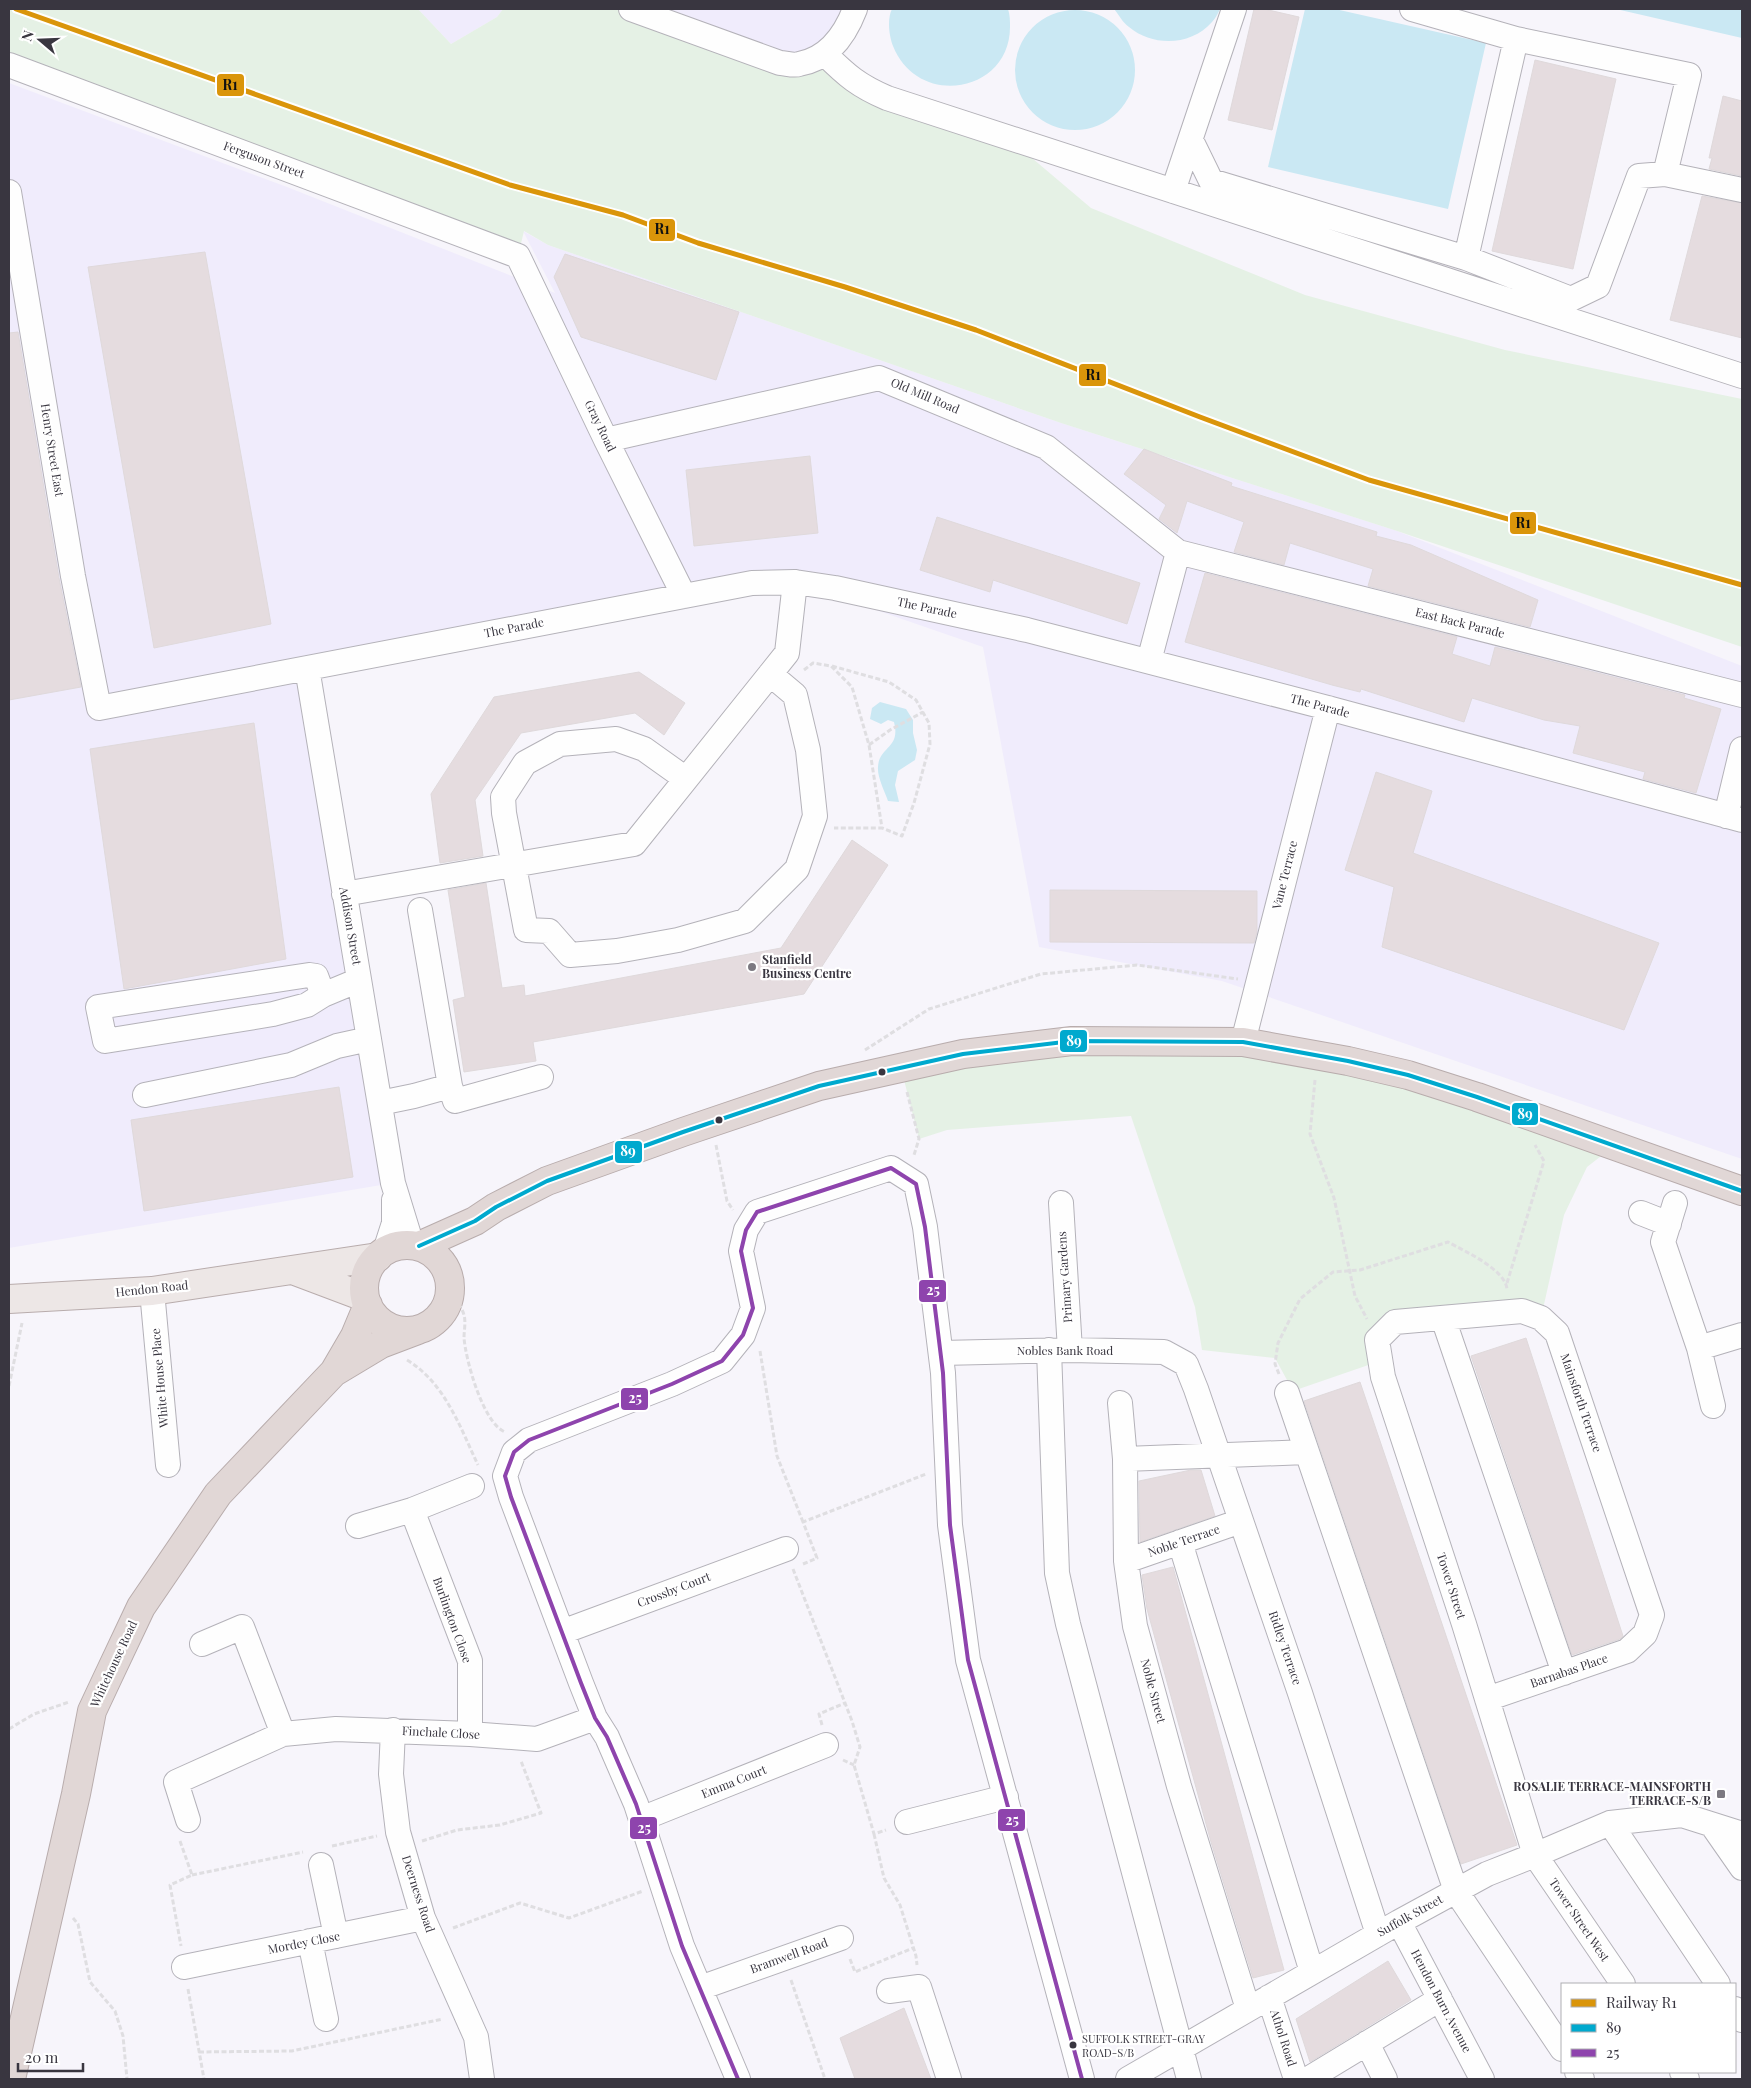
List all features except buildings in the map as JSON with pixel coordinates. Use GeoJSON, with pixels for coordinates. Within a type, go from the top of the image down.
{"type":"FeatureCollection","features":[{"type":"Feature","properties":{"kind":"highway"},"geometry":{"type":"LineString","coordinates":[[475,1221],[459,1251],[448,1304],[441,1314],[423,1328],[410,1331],[391,1327],[375,1316],[366,1301],[365,1280],[369,1268],[382,1254],[396,1246],[416,1245],[475,1221],[496,1207],[547,1181],[819,1086],[963,1054],[1072,1041],[1243,1042],[1408,1075],[1519,1112],[1742,1192]]}},
{"type":"Feature","properties":{"kind":"highway"},"geometry":{"type":"LineString","coordinates":[[416,1245],[433,1253],[443,1264],[449,1277],[450,1291]]}},
{"type":"Feature","properties":{"kind":"highway","name":"Whitehouse Road"},"geometry":{"type":"LineString","coordinates":[[11,2079],[76,1794],[92,1711],[141,1607],[218,1494],[334,1372],[355,1336],[366,1301]]}},
{"type":"Feature","properties":{"kind":"highway","name":"Whitehouse Road"},"geometry":{"type":"LineString","coordinates":[[334,1372],[381,1344],[423,1328]]}},
{"type":"Feature","properties":{"kind":"main road","name":"Hendon Road"},"geometry":{"type":"LineString","coordinates":[[18,1299],[152,1291],[295,1271],[382,1254]]}},
{"type":"Feature","properties":{"kind":"main road","name":"Hendon Road"},"geometry":{"type":"LineString","coordinates":[[295,1271],[366,1301]]}},
{"type":"Feature","properties":{"kind":"street"},"geometry":{"type":"LineString","coordinates":[[631,9],[780,63],[798,65],[825,54],[839,40],[855,9]]}},
{"type":"Feature","properties":{"kind":"street"},"geometry":{"type":"LineString","coordinates":[[1173,191],[1234,9]]}},
{"type":"Feature","properties":{"kind":"street"},"geometry":{"type":"LineString","coordinates":[[1412,9],[1516,38],[1689,75],[1665,174]]}},
{"type":"Feature","properties":{"kind":"street"},"geometry":{"type":"LineString","coordinates":[[1466,258],[1516,38]]}},
{"type":"Feature","properties":{"kind":"street"},"geometry":{"type":"LineString","coordinates":[[825,54],[849,78],[887,98],[1742,376]]}},
{"type":"Feature","properties":{"kind":"street","name":"Ferguson Street"},"geometry":{"type":"LineString","coordinates":[[9,65],[518,256]]}},
{"type":"Feature","properties":{"kind":"street"},"geometry":{"type":"LineString","coordinates":[[1191,140],[1210,182],[1466,258],[1571,299],[1598,286],[1639,176],[1665,174],[1742,190]]}},
{"type":"Feature","properties":{"kind":"street","name":"Henry Street East"},"geometry":{"type":"LineString","coordinates":[[9,192],[73,576],[99,708]]}},
{"type":"Feature","properties":{"kind":"street","name":"Gray Road"},"geometry":{"type":"LineString","coordinates":[[518,256],[606,440],[684,596]]}},
{"type":"Feature","properties":{"kind":"street","name":"Old Mill Road"},"geometry":{"type":"LineString","coordinates":[[606,440],[880,378],[1046,446],[1178,552]]}},
{"type":"Feature","properties":{"kind":"street"},"geometry":{"type":"LineString","coordinates":[[1150,661],[1178,552]]}},
{"type":"Feature","properties":{"kind":"street","name":"East Back Parade"},"geometry":{"type":"LineString","coordinates":[[1178,552],[1742,695]]}},
{"type":"Feature","properties":{"kind":"street"},"geometry":{"type":"LineString","coordinates":[[344,894],[634,844],[686,779],[778,681],[787,654],[795,582]]}},
{"type":"Feature","properties":{"kind":"street","name":"The Parade"},"geometry":{"type":"LineString","coordinates":[[99,708],[752,583],[795,582],[835,588],[1027,630],[1328,708],[1734,818]]}},
{"type":"Feature","properties":{"kind":"street","name":"Addison Street"},"geometry":{"type":"LineString","coordinates":[[307,668],[393,1184]]}},
{"type":"Feature","properties":{"kind":"street"},"geometry":{"type":"LineString","coordinates":[[686,779],[644,749],[616,739],[560,744],[525,763],[503,797],[526,930],[549,931],[570,955],[618,951],[678,940],[744,921],[797,869],[816,816],[808,750],[796,695],[778,681]]}},
{"type":"Feature","properties":{"kind":"street","name":"Vane Terrace"},"geometry":{"type":"LineString","coordinates":[[1243,1042],[1328,708]]}},
{"type":"Feature","properties":{"kind":"street"},"geometry":{"type":"LineString","coordinates":[[1734,818],[1742,749]]}},
{"type":"Feature","properties":{"kind":"street"},"geometry":{"type":"LineString","coordinates":[[420,910],[450,1086],[455,1100],[541,1077]]}},
{"type":"Feature","properties":{"kind":"street"},"geometry":{"type":"LineString","coordinates":[[323,995],[316,976],[309,975],[98,1007],[105,1041],[274,1014],[307,1005],[323,995],[359,980]]}},
{"type":"Feature","properties":{"kind":"street"},"geometry":{"type":"LineString","coordinates":[[145,1095],[291,1065],[337,1046],[369,1039]]}},
{"type":"Feature","properties":{"kind":"street"},"geometry":{"type":"LineString","coordinates":[[380,1103],[450,1086]]}},
{"type":"Feature","properties":{"kind":"street"},"geometry":{"type":"LineString","coordinates":[[738,2079],[682,1946],[641,1819],[607,1737],[596,1718],[511,1497],[505,1476],[514,1452],[530,1440],[672,1384],[722,1361],[743,1335],[753,1308],[741,1251],[746,1230],[757,1212],[891,1168],[911,1180],[925,1227],[941,1353],[950,1525],[968,1660],[1082,2079]]}},
{"type":"Feature","properties":{"kind":"street"},"geometry":{"type":"LineString","coordinates":[[393,1184],[416,1245]]}},
{"type":"Feature","properties":{"kind":"street"},"geometry":{"type":"LineString","coordinates":[[382,1254],[394,1223],[393,1184]]}},
{"type":"Feature","properties":{"kind":"street","name":"Primary Gardens"},"geometry":{"type":"LineString","coordinates":[[1061,1203],[1057,1573],[1068,1624],[1189,2079]]}},
{"type":"Feature","properties":{"kind":"street"},"geometry":{"type":"LineString","coordinates":[[1641,1213],[1672,1213],[1663,1242],[1699,1348],[1714,1406]]}},
{"type":"Feature","properties":{"kind":"street","name":"White House Place"},"geometry":{"type":"LineString","coordinates":[[152,1291],[168,1465]]}},
{"type":"Feature","properties":{"kind":"street","name":"Mainsforth Terrace"},"geometry":{"type":"LineString","coordinates":[[1377,1340],[1395,1322],[1522,1311],[1541,1318],[1557,1333],[1652,1615],[1645,1634]]}},
{"type":"Feature","properties":{"kind":"street"},"geometry":{"type":"LineString","coordinates":[[1443,1318],[1564,1673]]}},
{"type":"Feature","properties":{"kind":"street"},"geometry":{"type":"LineString","coordinates":[[1699,1348],[1742,1335]]}},
{"type":"Feature","properties":{"kind":"street","name":"Tower Street"},"geometry":{"type":"LineString","coordinates":[[1377,1340],[1383,1377],[1536,1855]]}},
{"type":"Feature","properties":{"kind":"street","name":"Nobles Bank Road"},"geometry":{"type":"LineString","coordinates":[[941,1353],[1059,1350],[1164,1352],[1186,1364]]}},
{"type":"Feature","properties":{"kind":"street","name":"Ridley Terrace"},"geometry":{"type":"LineString","coordinates":[[1186,1364],[1300,1693],[1378,1934]]}},
{"type":"Feature","properties":{"kind":"street"},"geometry":{"type":"LineString","coordinates":[[1288,1393],[1456,1891],[1561,2048]]}},
{"type":"Feature","properties":{"kind":"street","name":"Noble Street"},"geometry":{"type":"LineString","coordinates":[[1120,1403],[1125,1459],[1126,1561],[1135,1626],[1179,1786],[1234,1970],[1248,2009]]}},
{"type":"Feature","properties":{"kind":"street"},"geometry":{"type":"LineString","coordinates":[[1125,1459],[1307,1452]]}},
{"type":"Feature","properties":{"kind":"street"},"geometry":{"type":"LineString","coordinates":[[358,1526],[412,1510],[477,1480]]}},
{"type":"Feature","properties":{"kind":"street","name":"Burlington Close"},"geometry":{"type":"LineString","coordinates":[[412,1510],[470,1661],[470,1734]]}},
{"type":"Feature","properties":{"kind":"street","name":"Noble Terrace"},"geometry":{"type":"LineString","coordinates":[[1126,1561],[1241,1521]]}},
{"type":"Feature","properties":{"kind":"street"},"geometry":{"type":"LineString","coordinates":[[1180,1542],[1312,1972]]}},
{"type":"Feature","properties":{"kind":"street","name":"Crossby Court"},"geometry":{"type":"LineString","coordinates":[[562,1632],[789,1558]]}},
{"type":"Feature","properties":{"kind":"street"},"geometry":{"type":"LineString","coordinates":[[202,1644],[242,1627],[282,1734]]}},
{"type":"Feature","properties":{"kind":"street","name":"Barnabas Place"},"geometry":{"type":"LineString","coordinates":[[1487,1699],[1627,1652],[1645,1634]]}},
{"type":"Feature","properties":{"kind":"street","name":"Finchale Close"},"geometry":{"type":"LineString","coordinates":[[188,1820],[176,1782],[282,1734],[336,1729],[392,1730],[537,1739],[596,1718]]}},
{"type":"Feature","properties":{"kind":"street","name":"Deerness Road"},"geometry":{"type":"LineString","coordinates":[[392,1730],[391,1774],[400,1839],[427,1927],[476,2037],[482,2079]]}},
{"type":"Feature","properties":{"kind":"street","name":"Emma Court"},"geometry":{"type":"LineString","coordinates":[[641,1819],[826,1745]]}},
{"type":"Feature","properties":{"kind":"street"},"geometry":{"type":"LineString","coordinates":[[907,1822],[1006,1796]]}},
{"type":"Feature","properties":{"kind":"street","name":"Suffolk Street"},"geometry":{"type":"LineString","coordinates":[[1128,2079],[1269,1996],[1487,1874],[1536,1855],[1610,1822],[1682,1815],[1742,1834]]}},
{"type":"Feature","properties":{"kind":"street"},"geometry":{"type":"LineString","coordinates":[[1610,1822],[1717,1983]]}},
{"type":"Feature","properties":{"kind":"street"},"geometry":{"type":"LineString","coordinates":[[1712,1824],[1742,1868]]}},
{"type":"Feature","properties":{"kind":"street"},"geometry":{"type":"LineString","coordinates":[[316,1855],[336,1936]]}},
{"type":"Feature","properties":{"kind":"street","name":"Tower Street West"},"geometry":{"type":"LineString","coordinates":[[1536,1855],[1622,1983]]}},
{"type":"Feature","properties":{"kind":"street","name":"Hendon Burn Avenue"},"geometry":{"type":"LineString","coordinates":[[1399,1922],[1482,2079]]}},
{"type":"Feature","properties":{"kind":"street","name":"Mordey Close"},"geometry":{"type":"LineString","coordinates":[[184,1967],[336,1936],[427,1927]]}},
{"type":"Feature","properties":{"kind":"street","name":"Bramwell Road"},"geometry":{"type":"LineString","coordinates":[[700,1988],[840,1938]]}},
{"type":"Feature","properties":{"kind":"street"},"geometry":{"type":"LineString","coordinates":[[310,1942],[326,2019]]}},
{"type":"Feature","properties":{"kind":"street"},"geometry":{"type":"LineString","coordinates":[[889,1991],[919,1987],[949,2079]]}},
{"type":"Feature","properties":{"kind":"street","name":"Athol Road"},"geometry":{"type":"LineString","coordinates":[[1269,1996],[1296,2079]]}},
{"type":"Feature","properties":{"kind":"street"},"geometry":{"type":"LineString","coordinates":[[1308,2079],[1440,1999]]}},
{"type":"Feature","properties":{"kind":"street"},"geometry":{"type":"LineString","coordinates":[[1367,2043],[1385,2079]]}},
{"type":"Feature","properties":{"kind":"path"},"geometry":{"type":"LineString","coordinates":[[778,681],[797,676],[814,663],[889,682],[916,700],[928,723],[930,744],[914,803],[902,836],[882,828],[811,828]]}},
{"type":"Feature","properties":{"kind":"path"},"geometry":{"type":"LineString","coordinates":[[831,666],[852,687],[868,745],[882,828]]}},
{"type":"Feature","properties":{"kind":"path"},"geometry":{"type":"LineString","coordinates":[[868,745],[890,730],[923,712]]}},
{"type":"Feature","properties":{"kind":"path"},"geometry":{"type":"LineString","coordinates":[[862,1052],[929,1009],[1041,974],[1137,965],[1258,982]]}},
{"type":"Feature","properties":{"kind":"path"},"geometry":{"type":"LineString","coordinates":[[1317,1056],[1310,1134],[1334,1198],[1355,1296],[1377,1340]]}},
{"type":"Feature","properties":{"kind":"path"},"geometry":{"type":"LineString","coordinates":[[902,1068],[920,1140],[911,1180]]}},
{"type":"Feature","properties":{"kind":"path"},"geometry":{"type":"LineString","coordinates":[[1509,1312],[1507,1284],[1544,1161],[1519,1112]]}},
{"type":"Feature","properties":{"kind":"path"},"geometry":{"type":"LineString","coordinates":[[712,1122],[727,1201],[746,1230]]}},
{"type":"Feature","properties":{"kind":"path"},"geometry":{"type":"LineString","coordinates":[[1288,1393],[1275,1364],[1278,1343],[1300,1299],[1333,1272],[1360,1270],[1448,1242],[1488,1265],[1507,1284]]}},
{"type":"Feature","properties":{"kind":"path"},"geometry":{"type":"LineString","coordinates":[[450,1291],[464,1314],[464,1339],[471,1370],[492,1421],[502,1431],[530,1440]]}},
{"type":"Feature","properties":{"kind":"path"},"geometry":{"type":"LineString","coordinates":[[9,1386],[18,1299]]}},
{"type":"Feature","properties":{"kind":"path"},"geometry":{"type":"LineString","coordinates":[[381,1344],[420,1368],[434,1382],[455,1416],[477,1480]]}},
{"type":"Feature","properties":{"kind":"path"},"geometry":{"type":"LineString","coordinates":[[759,1345],[777,1456],[817,1558],[789,1558],[852,1721],[860,1747],[854,1765],[874,1834],[884,1878],[900,1906],[913,1948],[919,1987]]}},
{"type":"Feature","properties":{"kind":"path"},"geometry":{"type":"LineString","coordinates":[[803,1522],[948,1466]]}},
{"type":"Feature","properties":{"kind":"path"},"geometry":{"type":"LineString","coordinates":[[9,1729],[34,1714],[68,1702],[92,1711]]}},
{"type":"Feature","properties":{"kind":"path"},"geometry":{"type":"LineString","coordinates":[[192,1875],[400,1839],[500,1825],[541,1813],[512,1736]]}},
{"type":"Feature","properties":{"kind":"path"},"geometry":{"type":"LineString","coordinates":[[874,1834],[907,1822]]}},
{"type":"Feature","properties":{"kind":"path"},"geometry":{"type":"LineString","coordinates":[[427,1927],[520,1903],[569,1918],[662,1884]]}},
{"type":"Feature","properties":{"kind":"path"},"geometry":{"type":"LineString","coordinates":[[53,1894],[78,1924],[90,1982],[114,2011],[123,2036],[127,2079]]}},
{"type":"Feature","properties":{"kind":"path","name":"Bramwell Road"},"geometry":{"type":"LineString","coordinates":[[840,1938],[855,1972],[913,1948]]}},
{"type":"Feature","properties":{"kind":"path"},"geometry":{"type":"LineString","coordinates":[[783,1958],[825,2079]]}},
{"type":"Feature","properties":{"kind":"shaded area"},"geometry":{"type":"Polygon","coordinates":[[[9,9],[418,9],[451,44],[497,17],[503,9],[631,9],[810,61],[849,78],[1007,137],[1091,208],[1305,295],[1505,350],[1742,399],[1742,647],[1397,531],[1061,423],[548,245],[524,231],[518,256],[9,65],[9,9]]]}},
{"type":"Feature","properties":{"kind":"shaded area"},"geometry":{"type":"Polygon","coordinates":[[[418,9],[503,9],[497,17],[451,44],[418,9]]]}},
{"type":"Feature","properties":{"kind":"shaded area"},"geometry":{"type":"Polygon","coordinates":[[[631,9],[855,9],[810,61],[631,9]]]}},
{"type":"Feature","properties":{"kind":"shaded area"},"geometry":{"type":"Polygon","coordinates":[[[9,83],[287,187],[555,293],[523,231],[548,245],[1061,423],[1397,531],[1742,666],[1742,1159],[1222,981],[1039,947],[983,647],[795,582],[307,668],[393,1183],[9,1248],[9,83]]]}},
{"type":"Feature","properties":{"kind":"shaded area"},"geometry":{"type":"Polygon","coordinates":[[[1243,1042],[1614,1146],[1587,1167],[1564,1215],[1541,1318],[1395,1322],[1380,1361],[1293,1391],[1275,1358],[1202,1350],[1195,1307],[1131,1116],[947,1130],[919,1139],[901,1068],[963,1054],[1243,1042]]]}},
{"type":"Feature","properties":{"kind":"water"},"geometry":{"type":"Polygon","coordinates":[[[892,9],[1008,9],[1010,27],[1006,49],[995,67],[980,79],[961,85],[941,85],[922,79],[905,66],[893,46],[889,28],[889,18],[892,9]]]}},
{"type":"Feature","properties":{"kind":"water"},"geometry":{"type":"Polygon","coordinates":[[[1114,9],[1220,9],[1217,16],[1194,36],[1172,41],[1160,41],[1139,34],[1125,23],[1114,9]]]}},
{"type":"Feature","properties":{"kind":"water"},"geometry":{"type":"Polygon","coordinates":[[[1305,9],[1335,9],[1486,43],[1448,209],[1268,167],[1305,9]]]}},
{"type":"Feature","properties":{"kind":"water"},"geometry":{"type":"Polygon","coordinates":[[[1616,9],[1742,9],[1742,38],[1616,9]]]}},
{"type":"Feature","properties":{"kind":"water"},"geometry":{"type":"Polygon","coordinates":[[[1075,10],[1087,11],[1098,15],[1108,20],[1117,28],[1125,37],[1130,47],[1134,58],[1134,82],[1130,93],[1125,103],[1117,112],[1108,120],[1098,125],[1087,129],[1075,130],[1063,129],[1052,125],[1042,120],[1033,112],[1025,103],[1020,93],[1016,82],[1015,70],[1016,58],[1020,47],[1025,37],[1033,28],[1042,20],[1052,15],[1063,11],[1075,10]]]}},
{"type":"Feature","properties":{"kind":"water"},"geometry":{"type":"Polygon","coordinates":[[[880,702],[906,709],[913,720],[913,733],[917,750],[915,760],[898,771],[895,785],[899,802],[888,801],[879,775],[879,760],[895,737],[894,722],[888,720],[881,724],[870,719],[872,708],[880,702]]]}},
{"type":"Feature","properties":{"kind":"rail line","name":"R1"},"geometry":{"type":"LineString","coordinates":[[16,9],[510,185],[623,215],[698,243],[845,287],[976,330],[1369,480],[1742,585]]}},
{"type":"Feature","properties":{"kind":"transit line","name":"89"},"geometry":{"type":"LineString","coordinates":[[419,1246],[475,1221],[496,1207],[547,1181],[819,1086],[963,1054],[1072,1041],[1243,1042],[1348,1061],[1408,1075],[1477,1097],[1742,1191]]}},
{"type":"Feature","properties":{"kind":"transit line","name":"25"},"geometry":{"type":"LineString","coordinates":[[738,2079],[682,1946],[636,1804],[607,1737],[595,1718],[581,1683],[511,1497],[505,1476],[514,1452],[529,1440],[672,1384],[722,1361],[743,1335],[753,1308],[741,1251],[746,1230],[757,1212],[891,1168],[916,1184],[925,1227],[943,1373],[950,1525],[968,1660],[1082,2079]]}},
{"type":"Feature","properties":{"kind":"place","name":"Stanfield Business Centre"},"geometry":{"type":"Point","coordinates":[752,967]}},
{"type":"Feature","properties":{"kind":"place","name":"ROSALIE TERRACE-MAINSFORTH TERRACE-S/B"},"geometry":{"type":"Point","coordinates":[1721,1794]}},
{"type":"Feature","properties":{"kind":"place","name":"SUFFOLK STREET-GRAY ROAD-S/B"},"geometry":{"type":"Point","coordinates":[1073,2045]}}]}
